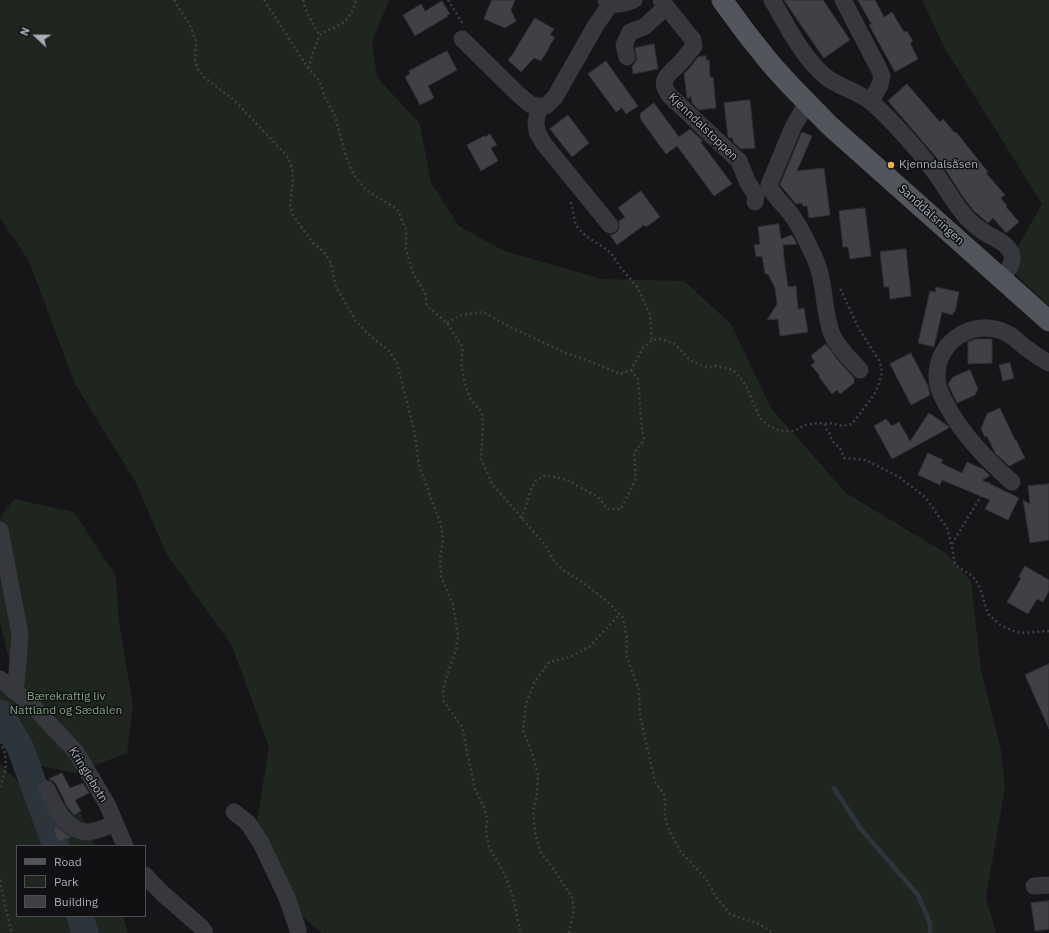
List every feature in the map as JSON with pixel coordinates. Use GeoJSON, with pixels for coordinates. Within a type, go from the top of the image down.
{"type":"FeatureCollection","features":[{"type":"Feature","properties":{"kind":"main road","name":"Sanddalsringen"},"geometry":{"type":"LineString","coordinates":[[722,0],[771,64],[807,103],[835,130],[1049,321]]}},
{"type":"Feature","properties":{"kind":"street"},"geometry":{"type":"LineString","coordinates":[[462,39],[531,105],[546,106],[555,97],[608,3],[625,3],[634,0]]}},
{"type":"Feature","properties":{"kind":"street","name":"Sanddalsringen"},"geometry":{"type":"LineString","coordinates":[[772,0],[813,65],[838,85],[871,101],[925,159],[969,221],[1008,247],[1012,254],[1013,261],[1001,278]]}},
{"type":"Feature","properties":{"kind":"street"},"geometry":{"type":"LineString","coordinates":[[843,0],[882,76],[880,85],[871,101]]}},
{"type":"Feature","properties":{"kind":"street"},"geometry":{"type":"LineString","coordinates":[[627,57],[624,45],[630,32],[644,27],[663,3]]}},
{"type":"Feature","properties":{"kind":"street","name":"Kjenndalstoppen"},"geometry":{"type":"LineString","coordinates":[[663,3],[693,40],[694,46],[680,63],[665,77],[665,90],[739,161],[748,183],[756,195],[755,202]]}},
{"type":"Feature","properties":{"kind":"street"},"geometry":{"type":"LineString","coordinates":[[807,103],[794,126],[769,185],[772,192],[791,213],[802,230],[810,247],[822,281],[826,310],[832,335],[860,370]]}},
{"type":"Feature","properties":{"kind":"street"},"geometry":{"type":"LineString","coordinates":[[539,106],[536,122],[537,132],[544,144],[610,225]]}},
{"type":"Feature","properties":{"kind":"street"},"geometry":{"type":"LineString","coordinates":[[1012,482],[986,458],[970,440],[946,404],[937,378],[937,368],[940,358],[953,340],[963,333],[973,329],[991,328],[1000,330],[1010,335],[1028,350],[1049,363]]}},
{"type":"Feature","properties":{"kind":"street"},"geometry":{"type":"LineString","coordinates":[[0,530],[20,634],[17,675],[6,684]]}},
{"type":"Feature","properties":{"kind":"street","name":"Kringlebotn"},"geometry":{"type":"LineString","coordinates":[[6,684],[31,704],[76,752],[107,804],[125,845]]}},
{"type":"Feature","properties":{"kind":"street"},"geometry":{"type":"LineString","coordinates":[[47,789],[59,814],[68,824],[80,831],[87,832],[115,823]]}},
{"type":"Feature","properties":{"kind":"street"},"geometry":{"type":"LineString","coordinates":[[234,812],[248,823],[260,843],[287,898],[298,933]]}},
{"type":"Feature","properties":{"kind":"street"},"geometry":{"type":"LineString","coordinates":[[146,876],[162,893],[201,927],[205,933]]}},
{"type":"Feature","properties":{"kind":"path"},"geometry":{"type":"LineString","coordinates":[[174,0],[189,23],[196,41],[195,59],[197,68],[205,78],[234,100],[287,156],[292,167],[293,180],[290,206],[293,215],[313,243],[323,251],[330,261],[336,287],[356,321],[366,332],[389,351],[397,363],[415,434],[419,466],[441,525],[441,576],[453,605],[458,635],[456,650],[443,690],[444,702],[462,727],[475,789],[485,809],[487,821],[486,833],[489,847],[505,875],[512,894],[521,933]]}},
{"type":"Feature","properties":{"kind":"path"},"geometry":{"type":"LineString","coordinates":[[264,0],[308,68],[319,80],[325,97],[335,116],[346,157],[354,174],[366,190],[397,209],[406,230],[406,250],[412,273],[425,293],[426,306],[447,323],[463,348],[461,363],[465,384],[470,398],[482,413],[483,427],[481,459],[493,485],[546,546],[554,561],[563,570],[582,582],[608,602],[623,618],[627,639],[626,655],[639,690],[640,716],[655,782],[665,796],[665,817],[670,832],[681,852],[706,879],[716,897],[730,914],[759,924],[773,933]]}},
{"type":"Feature","properties":{"kind":"path"},"geometry":{"type":"LineString","coordinates":[[303,0],[307,13],[320,36]]}},
{"type":"Feature","properties":{"kind":"path"},"geometry":{"type":"LineString","coordinates":[[308,68],[320,36],[328,29],[340,25],[345,21],[351,14],[356,0]]}},
{"type":"Feature","properties":{"kind":"path"},"geometry":{"type":"LineString","coordinates":[[570,176],[568,188],[571,205],[578,228],[587,237],[611,253],[620,267],[638,288],[650,315],[652,340]]}},
{"type":"Feature","properties":{"kind":"path"},"geometry":{"type":"LineString","coordinates":[[447,323],[462,315],[483,312],[506,325],[568,354],[584,358],[620,374],[631,370],[643,348],[652,340],[662,339],[675,344],[689,359],[704,367],[718,366],[733,370],[744,382],[760,418],[769,426],[780,431],[794,431],[806,425],[817,423],[829,423],[842,426],[852,424],[874,395],[879,383],[882,373],[880,362],[858,327],[839,285]]}},
{"type":"Feature","properties":{"kind":"path"},"geometry":{"type":"LineString","coordinates":[[522,519],[535,481],[546,475],[567,480],[598,497],[608,509],[621,509],[636,478],[634,453],[644,440],[638,379],[631,370]]}},
{"type":"Feature","properties":{"kind":"path"},"geometry":{"type":"LineString","coordinates":[[825,424],[832,441],[840,448],[844,458],[866,460],[899,477],[925,497],[947,528],[954,551],[954,561],[958,567],[975,579],[980,588],[988,614],[999,624],[1013,631],[1022,633],[1049,631]]}},
{"type":"Feature","properties":{"kind":"path"},"geometry":{"type":"LineString","coordinates":[[952,544],[997,468]]}},
{"type":"Feature","properties":{"kind":"path"},"geometry":{"type":"LineString","coordinates":[[569,933],[574,910],[572,896],[540,851],[535,833],[533,812],[537,794],[538,774],[523,730],[524,715],[526,704],[534,683],[550,662],[570,657],[589,647],[619,615]]}},
{"type":"Feature","properties":{"kind":"path"},"geometry":{"type":"LineString","coordinates":[[0,787],[6,765],[5,753],[1,744]]}},
{"type":"Feature","properties":{"kind":"path"},"geometry":{"type":"LineString","coordinates":[[0,880],[12,933]]}},
{"type":"Feature","properties":{"kind":"green space"},"geometry":{"type":"Polygon","coordinates":[[[0,0],[389,0],[372,42],[377,77],[420,124],[431,183],[459,226],[502,250],[601,279],[684,281],[731,324],[771,408],[846,493],[947,554],[971,581],[981,670],[1001,750],[1005,787],[986,897],[996,933],[322,933],[276,894],[272,876],[254,839],[269,747],[232,646],[166,553],[136,483],[75,384],[29,261],[0,218],[0,0]]]}},
{"type":"Feature","properties":{"kind":"green space"},"geometry":{"type":"Polygon","coordinates":[[[922,0],[1049,0],[1049,306],[1007,266],[1042,204],[944,47],[922,0]]]}},
{"type":"Feature","properties":{"kind":"green space","name":"Bærekraftig liv Nattland og Sædalen"},"geometry":{"type":"Polygon","coordinates":[[[14,499],[74,512],[116,576],[119,622],[133,705],[127,753],[75,773],[26,763],[0,734],[0,691],[11,668],[0,623],[0,517],[14,499]]]}},
{"type":"Feature","properties":{"kind":"green space"},"geometry":{"type":"Polygon","coordinates":[[[0,764],[21,785],[77,807],[96,845],[16,845],[16,917],[123,917],[128,933],[0,933],[0,764]]]}},
{"type":"Feature","properties":{"kind":"building"},"geometry":{"type":"Polygon","coordinates":[[[492,0],[515,0],[511,10],[516,21],[505,28],[484,19],[492,0]]]}},
{"type":"Feature","properties":{"kind":"building"},"geometry":{"type":"Polygon","coordinates":[[[784,0],[823,0],[850,40],[824,58],[784,0]]]}},
{"type":"Feature","properties":{"kind":"building"},"geometry":{"type":"Polygon","coordinates":[[[858,0],[875,0],[884,17],[892,12],[904,32],[907,31],[913,41],[910,43],[918,59],[895,72],[869,25],[871,24],[858,0]]]}},
{"type":"Feature","properties":{"kind":"building"},"geometry":{"type":"Polygon","coordinates":[[[442,1],[450,14],[415,36],[403,15],[421,4],[425,11],[442,1]]]}},
{"type":"Feature","properties":{"kind":"building"},"geometry":{"type":"Polygon","coordinates":[[[535,18],[554,29],[550,35],[555,37],[541,61],[534,58],[521,72],[508,60],[535,18]]]}},
{"type":"Feature","properties":{"kind":"building"},"geometry":{"type":"Polygon","coordinates":[[[654,44],[658,69],[633,74],[632,66],[637,59],[635,48],[654,44]]]}},
{"type":"Feature","properties":{"kind":"building"},"geometry":{"type":"Polygon","coordinates":[[[447,51],[457,70],[428,86],[434,98],[420,105],[405,77],[410,74],[409,71],[447,51]]]}},
{"type":"Feature","properties":{"kind":"building"},"geometry":{"type":"Polygon","coordinates":[[[706,56],[706,60],[709,60],[710,77],[713,77],[716,108],[699,110],[692,103],[691,96],[688,99],[687,98],[684,73],[698,57],[706,56]]]}},
{"type":"Feature","properties":{"kind":"building"},"geometry":{"type":"Polygon","coordinates":[[[606,61],[638,106],[626,114],[622,108],[616,112],[588,74],[606,61]]]}},
{"type":"Feature","properties":{"kind":"building"},"geometry":{"type":"Polygon","coordinates":[[[907,84],[940,122],[943,119],[955,133],[956,132],[988,172],[986,173],[1005,195],[1001,198],[1007,206],[1006,207],[1019,222],[1006,233],[993,218],[988,223],[973,210],[936,157],[888,101],[907,84]]]}},
{"type":"Feature","properties":{"kind":"building"},"geometry":{"type":"Polygon","coordinates":[[[750,100],[755,148],[741,149],[733,142],[733,138],[728,137],[724,103],[750,100]]]}},
{"type":"Feature","properties":{"kind":"building"},"geometry":{"type":"Polygon","coordinates":[[[654,103],[679,137],[690,129],[703,141],[700,141],[732,184],[714,196],[677,146],[666,154],[641,120],[640,114],[654,103]]]}},
{"type":"Feature","properties":{"kind":"building"},"geometry":{"type":"Polygon","coordinates":[[[568,115],[589,143],[572,157],[550,129],[568,115]]]}},
{"type":"Feature","properties":{"kind":"building"},"geometry":{"type":"Polygon","coordinates":[[[802,132],[812,136],[797,171],[824,168],[830,215],[809,218],[807,206],[803,206],[802,203],[796,204],[780,185],[802,132]]]}},
{"type":"Feature","properties":{"kind":"building"},"geometry":{"type":"Polygon","coordinates":[[[490,134],[497,145],[491,148],[498,161],[481,171],[467,145],[490,134]]]}},
{"type":"Feature","properties":{"kind":"building"},"geometry":{"type":"Polygon","coordinates":[[[641,191],[660,217],[646,227],[644,225],[617,245],[610,235],[617,232],[619,228],[619,221],[625,217],[618,208],[641,191]]]}},
{"type":"Feature","properties":{"kind":"building"},"geometry":{"type":"Polygon","coordinates":[[[865,208],[871,256],[850,259],[848,247],[843,247],[839,211],[865,208]]]}},
{"type":"Feature","properties":{"kind":"building"},"geometry":{"type":"Polygon","coordinates":[[[779,224],[781,239],[792,235],[797,244],[783,245],[784,258],[788,287],[796,286],[798,309],[804,308],[808,332],[780,336],[778,319],[767,320],[777,304],[775,288],[768,274],[765,274],[762,256],[756,257],[754,245],[760,244],[758,227],[779,224]]]}},
{"type":"Feature","properties":{"kind":"building"},"geometry":{"type":"Polygon","coordinates":[[[906,249],[911,296],[890,299],[889,287],[884,287],[880,252],[906,249]]]}},
{"type":"Feature","properties":{"kind":"building"},"geometry":{"type":"Polygon","coordinates":[[[936,287],[959,292],[953,315],[942,312],[934,347],[918,343],[930,291],[935,292],[936,287]]]}},
{"type":"Feature","properties":{"kind":"building"},"geometry":{"type":"Polygon","coordinates":[[[975,339],[992,339],[992,363],[968,364],[968,342],[975,339]]]}},
{"type":"Feature","properties":{"kind":"building"},"geometry":{"type":"Polygon","coordinates":[[[826,344],[854,378],[854,383],[840,394],[837,390],[832,394],[811,365],[815,362],[811,356],[826,344]]]}},
{"type":"Feature","properties":{"kind":"building"},"geometry":{"type":"Polygon","coordinates":[[[911,353],[928,386],[930,395],[911,405],[890,364],[911,353]]]}},
{"type":"Feature","properties":{"kind":"building"},"geometry":{"type":"Polygon","coordinates":[[[1010,363],[1014,378],[1003,381],[999,365],[1010,363]]]}},
{"type":"Feature","properties":{"kind":"building"},"geometry":{"type":"Polygon","coordinates":[[[970,370],[978,389],[975,395],[957,403],[948,384],[953,377],[970,370]]]}},
{"type":"Feature","properties":{"kind":"building"},"geometry":{"type":"Polygon","coordinates":[[[1000,408],[1025,458],[1009,466],[995,453],[987,436],[985,437],[981,429],[987,414],[1000,408]]]}},
{"type":"Feature","properties":{"kind":"building"},"geometry":{"type":"Polygon","coordinates":[[[929,413],[949,428],[892,459],[874,426],[886,419],[892,426],[899,422],[910,441],[929,413]]]}},
{"type":"Feature","properties":{"kind":"building"},"geometry":{"type":"Polygon","coordinates":[[[928,453],[943,460],[941,463],[962,473],[967,462],[983,469],[990,476],[982,480],[1019,498],[1008,520],[985,509],[990,500],[942,480],[940,485],[918,475],[928,453]]]}},
{"type":"Feature","properties":{"kind":"building"},"geometry":{"type":"Polygon","coordinates":[[[1049,484],[1049,540],[1030,543],[1023,500],[1030,504],[1028,486],[1049,484]]]}},
{"type":"Feature","properties":{"kind":"building"},"geometry":{"type":"Polygon","coordinates":[[[1025,566],[1049,580],[1049,591],[1043,602],[1037,599],[1028,614],[1007,602],[1021,578],[1019,577],[1025,566]]]}},
{"type":"Feature","properties":{"kind":"building"},"geometry":{"type":"Polygon","coordinates":[[[1049,664],[1049,729],[1025,675],[1049,664]]]}},
{"type":"Feature","properties":{"kind":"building"},"geometry":{"type":"Polygon","coordinates":[[[62,773],[70,788],[83,783],[89,793],[75,800],[81,811],[74,815],[67,806],[56,784],[49,779],[62,773]]]}},
{"type":"Feature","properties":{"kind":"building"},"geometry":{"type":"Polygon","coordinates":[[[57,827],[71,837],[58,842],[53,829],[57,827]]]}},
{"type":"Feature","properties":{"kind":"building"},"geometry":{"type":"Polygon","coordinates":[[[1049,901],[1049,929],[1035,931],[1031,903],[1049,901]]]}},
{"type":"Feature","properties":{"kind":"waterway"},"geometry":{"type":"LineString","coordinates":[[0,713],[20,747],[56,845]]}},
{"type":"Feature","properties":{"kind":"waterway"},"geometry":{"type":"LineString","coordinates":[[834,788],[860,828],[918,895],[930,923],[930,933]]}},
{"type":"Feature","properties":{"kind":"waterway"},"geometry":{"type":"LineString","coordinates":[[80,917],[85,933]]}},
{"type":"Feature","properties":{"kind":"place","name":"Kjenndalsåsen"},"geometry":{"type":"Point","coordinates":[891,165]}}]}
